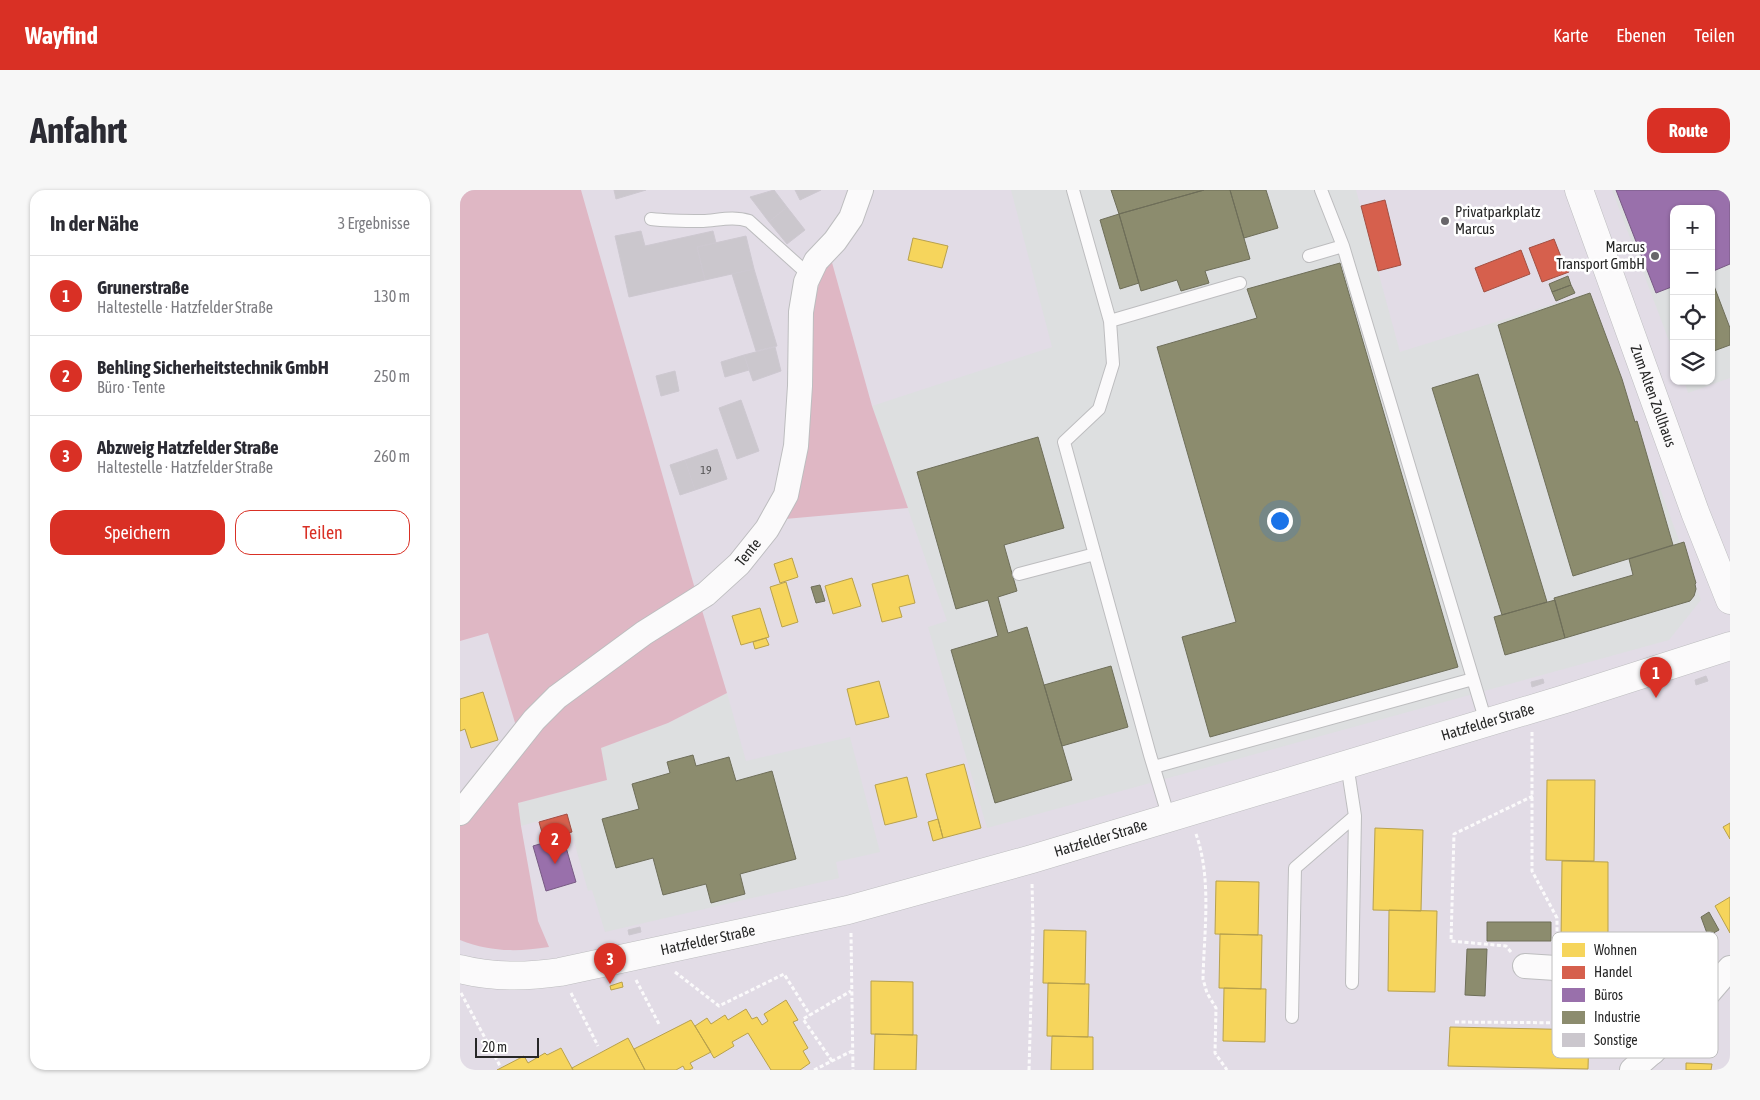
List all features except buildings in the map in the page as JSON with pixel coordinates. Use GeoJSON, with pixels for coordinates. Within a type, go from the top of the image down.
{"type":"FeatureCollection","features":[{"type":"Feature","properties":{"kind":"main road","name":"Zum Alten Zollhaus"},"geometry":{"type":"LineString","coordinates":[[1579,190],[1695,512],[1730,600]]}},
{"type":"Feature","properties":{"kind":"main road","name":"Hatzfelder Straße"},"geometry":{"type":"LineString","coordinates":[[460,969],[480,975],[502,977],[560,972],[848,910],[1032,859],[1531,709],[1730,646]]}},
{"type":"Feature","properties":{"kind":"street","name":"Tente"},"geometry":{"type":"LineString","coordinates":[[460,813],[534,720],[557,698],[644,633],[706,594],[739,564],[767,529],[786,495],[796,446],[800,386],[801,312],[806,282],[816,261],[851,218],[861,190]]}},
{"type":"Feature","properties":{"kind":"street"},"geometry":{"type":"LineString","coordinates":[[1525,966],[1552,968]]}},
{"type":"Feature","properties":{"kind":"street"},"geometry":{"type":"LineString","coordinates":[[1718,982],[1730,968]]}},
{"type":"Feature","properties":{"kind":"street"},"geometry":{"type":"LineString","coordinates":[[1632,1070],[1646,1058]]}},
{"type":"Feature","properties":{"kind":"lane"},"geometry":{"type":"LineString","coordinates":[[1073,190],[1110,321],[1113,364],[1099,409],[1064,442],[1154,768],[1178,815]]}},
{"type":"Feature","properties":{"kind":"lane"},"geometry":{"type":"LineString","coordinates":[[1321,190],[1343,246],[1486,722]]}},
{"type":"Feature","properties":{"kind":"lane"},"geometry":{"type":"LineString","coordinates":[[651,219],[704,221],[739,217],[749,221],[809,275]]}},
{"type":"Feature","properties":{"kind":"lane"},"geometry":{"type":"LineString","coordinates":[[1309,256],[1343,246]]}},
{"type":"Feature","properties":{"kind":"lane"},"geometry":{"type":"LineString","coordinates":[[1110,321],[1240,283]]}},
{"type":"Feature","properties":{"kind":"lane"},"geometry":{"type":"LineString","coordinates":[[1019,574],[1095,554]]}},
{"type":"Feature","properties":{"kind":"lane"},"geometry":{"type":"LineString","coordinates":[[1154,768],[1473,680]]}},
{"type":"Feature","properties":{"kind":"lane"},"geometry":{"type":"LineString","coordinates":[[1347,764],[1354,816],[1352,984]]}},
{"type":"Feature","properties":{"kind":"lane"},"geometry":{"type":"LineString","coordinates":[[1292,1017],[1295,868],[1354,816]]}},
{"type":"Feature","properties":{"kind":"path"},"geometry":{"type":"LineString","coordinates":[[1531,709],[1532,871],[1557,918],[1557,932]]}},
{"type":"Feature","properties":{"kind":"path"},"geometry":{"type":"LineString","coordinates":[[1525,966],[1506,946],[1451,941],[1454,834],[1532,796]]}},
{"type":"Feature","properties":{"kind":"path"},"geometry":{"type":"LineString","coordinates":[[1178,815],[1197,837],[1203,862],[1205,886],[1203,979],[1207,993],[1216,1008],[1215,1053],[1227,1070]]}},
{"type":"Feature","properties":{"kind":"path"},"geometry":{"type":"LineString","coordinates":[[1029,1070],[1033,926],[1032,859]]}},
{"type":"Feature","properties":{"kind":"path"},"geometry":{"type":"LineString","coordinates":[[848,910],[851,938],[852,1051],[854,1070]]}},
{"type":"Feature","properties":{"kind":"path"},"geometry":{"type":"LineString","coordinates":[[636,955],[719,1006],[784,974],[810,1015]]}},
{"type":"Feature","properties":{"kind":"path"},"geometry":{"type":"LineString","coordinates":[[636,955],[660,1026]]}},
{"type":"Feature","properties":{"kind":"path"},"geometry":{"type":"LineString","coordinates":[[560,972],[598,1046]]}},
{"type":"Feature","properties":{"kind":"path"},"geometry":{"type":"LineString","coordinates":[[460,990],[500,1066]]}},
{"type":"Feature","properties":{"kind":"path"},"geometry":{"type":"LineString","coordinates":[[832,1061],[803,1019],[852,991]]}},
{"type":"Feature","properties":{"kind":"path"},"geometry":{"type":"LineString","coordinates":[[1455,1022],[1552,1022]]}},
{"type":"Feature","properties":{"kind":"path"},"geometry":{"type":"LineString","coordinates":[[814,1070],[852,1051]]}},
{"type":"Feature","properties":{"kind":"shaded area"},"geometry":{"type":"Polygon","coordinates":[[[460,190],[581,190],[695,589],[516,726],[488,633],[460,641],[460,190]]]}},
{"type":"Feature","properties":{"kind":"shaded area"},"geometry":{"type":"Polygon","coordinates":[[[1011,190],[1356,190],[1400,352],[1588,293],[1701,600],[1669,640],[987,828],[928,627],[947,621],[872,406],[1052,347],[1011,190]]]}},
{"type":"Feature","properties":{"kind":"shaded area"},"geometry":{"type":"Polygon","coordinates":[[[1612,190],[1730,190],[1730,378],[1715,383],[1715,205],[1670,205],[1670,343],[1612,190]]]}},
{"type":"Feature","properties":{"kind":"shaded area"},"geometry":{"type":"Polygon","coordinates":[[[831,259],[872,406],[908,508],[785,519],[811,315],[820,280],[831,259]]]}},
{"type":"Feature","properties":{"kind":"shaded area"},"geometry":{"type":"Polygon","coordinates":[[[1685,385],[1710,385],[1688,393],[1685,385]]]}},
{"type":"Feature","properties":{"kind":"shaded area"},"geometry":{"type":"Polygon","coordinates":[[[701,607],[727,693],[668,723],[601,748],[607,780],[518,803],[538,921],[549,947],[504,950],[482,947],[460,940],[460,825],[546,718],[701,607]]]}},
{"type":"Feature","properties":{"kind":"shaded area"},"geometry":{"type":"Polygon","coordinates":[[[727,693],[746,761],[850,737],[880,852],[836,862],[839,878],[605,932],[592,890],[588,891],[566,813],[521,826],[518,803],[606,780],[601,748],[668,723],[727,693]]]}},
{"type":"Feature","properties":{"kind":"place","name":"Privatparkplatz Marcus"},"geometry":{"type":"Point","coordinates":[1445,221]}},
{"type":"Feature","properties":{"kind":"place","name":"Marcus Transport GmbH"},"geometry":{"type":"Point","coordinates":[1655,256]}},
{"type":"Feature","properties":{"kind":"place","name":"Grunerstraße"},"geometry":{"type":"Point","coordinates":[1656,698]}},
{"type":"Feature","properties":{"kind":"place","name":"Behling Sicherheitstechnik GmbH"},"geometry":{"type":"Point","coordinates":[555,864]}},
{"type":"Feature","properties":{"kind":"place","name":"Abzweig Hatzfelder Straße"},"geometry":{"type":"Point","coordinates":[610,984]}}]}
